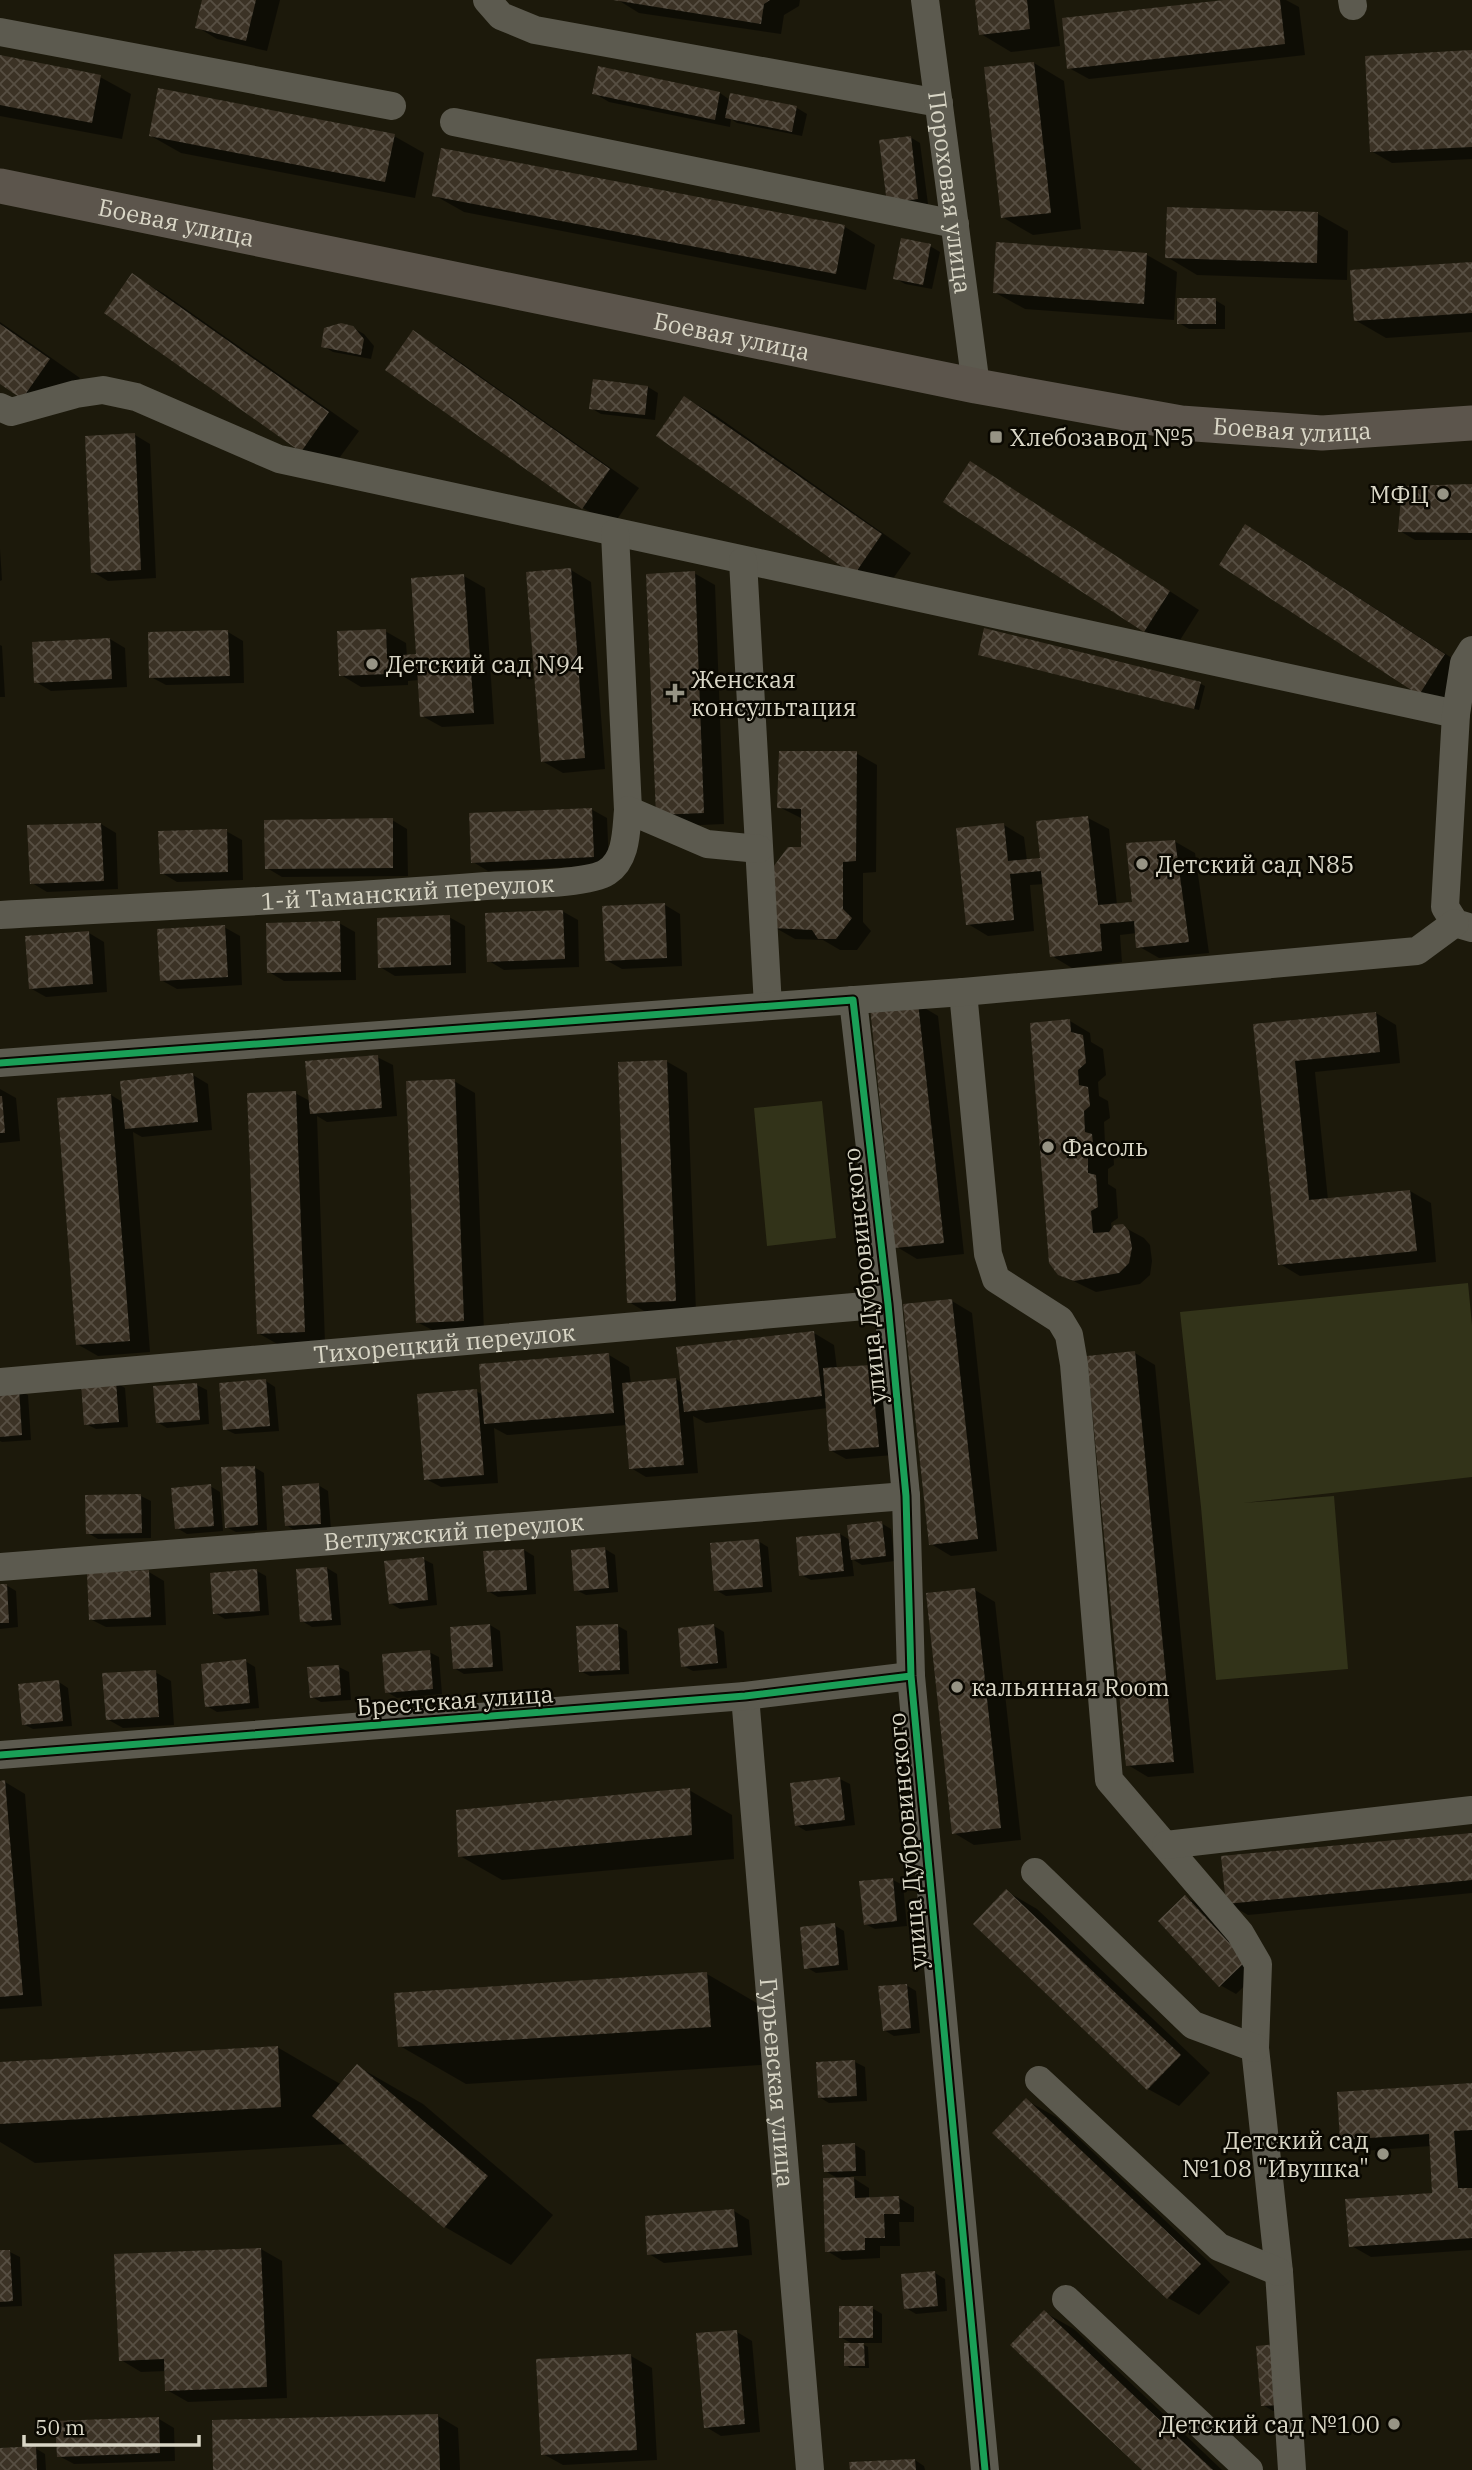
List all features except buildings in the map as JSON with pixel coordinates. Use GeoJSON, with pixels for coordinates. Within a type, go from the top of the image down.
{"type":"FeatureCollection","features":[{"type":"Feature","properties":{"kind":"main road","name":"Боевая улица"},"geometry":{"type":"LineString","coordinates":[[0,186],[976,386],[1181,423],[1322,433],[1472,423]]}},
{"type":"Feature","properties":{"kind":"street"},"geometry":{"type":"LineString","coordinates":[[487,0],[501,16],[534,30],[939,103]]}},
{"type":"Feature","properties":{"kind":"street","name":"Пороховая улица"},"geometry":{"type":"LineString","coordinates":[[925,0],[976,386]]}},
{"type":"Feature","properties":{"kind":"street"},"geometry":{"type":"LineString","coordinates":[[0,32],[392,106]]}},
{"type":"Feature","properties":{"kind":"street"},"geometry":{"type":"LineString","coordinates":[[454,122],[955,224]]}},
{"type":"Feature","properties":{"kind":"street"},"geometry":{"type":"LineString","coordinates":[[0,407],[11,412],[76,394],[103,390],[136,397],[279,460],[1456,714]]}},
{"type":"Feature","properties":{"kind":"street"},"geometry":{"type":"LineString","coordinates":[[615,533],[628,810],[707,844],[759,849]]}},
{"type":"Feature","properties":{"kind":"street"},"geometry":{"type":"LineString","coordinates":[[743,561],[768,1006]]}},
{"type":"Feature","properties":{"kind":"street"},"geometry":{"type":"LineString","coordinates":[[0,1063],[963,992],[1417,951],[1464,925],[1445,907],[1456,714],[1464,663],[1472,650]]}},
{"type":"Feature","properties":{"kind":"street","name":"1-й Таманский переулок"},"geometry":{"type":"LineString","coordinates":[[0,915],[576,880],[601,875],[615,865],[624,848],[628,810]]}},
{"type":"Feature","properties":{"kind":"street"},"geometry":{"type":"LineString","coordinates":[[963,992],[988,1254],[996,1279],[1060,1320],[1069,1335],[1074,1364],[1109,1780],[1240,1933],[1258,1964],[1255,2048],[1279,2272],[1292,2470]]}},
{"type":"Feature","properties":{"kind":"street","name":"улица Дубровинского"},"geometry":{"type":"LineString","coordinates":[[853,1000],[888,1304],[906,1496],[911,1676],[985,2470]]}},
{"type":"Feature","properties":{"kind":"street","name":"Тихорецкий переулок"},"geometry":{"type":"LineString","coordinates":[[0,1382],[888,1304]]}},
{"type":"Feature","properties":{"kind":"street","name":"Ветлужский переулок"},"geometry":{"type":"LineString","coordinates":[[0,1567],[906,1496]]}},
{"type":"Feature","properties":{"kind":"street","name":"Брестская улица"},"geometry":{"type":"LineString","coordinates":[[0,1755],[746,1696],[911,1676]]}},
{"type":"Feature","properties":{"kind":"street","name":"Гурьевская улица"},"geometry":{"type":"LineString","coordinates":[[746,1696],[810,2470]]}},
{"type":"Feature","properties":{"kind":"street"},"geometry":{"type":"LineString","coordinates":[[1166,1845],[1472,1810]]}},
{"type":"Feature","properties":{"kind":"street"},"geometry":{"type":"LineString","coordinates":[[1035,1872],[1193,2025],[1255,2048]]}},
{"type":"Feature","properties":{"kind":"street"},"geometry":{"type":"LineString","coordinates":[[1039,2080],[1219,2247],[1279,2272]]}},
{"type":"Feature","properties":{"kind":"street"},"geometry":{"type":"LineString","coordinates":[[1066,2300],[1249,2470]]}},
{"type":"Feature","properties":{"kind":"green space"},"geometry":{"type":"Polygon","coordinates":[[[822,1101],[836,1238],[767,1246],[754,1108],[822,1101]]]}},
{"type":"Feature","properties":{"kind":"green space"},"geometry":{"type":"Polygon","coordinates":[[[1468,1283],[1472,1325],[1472,1477],[1243,1503],[1334,1496],[1348,1669],[1216,1680],[1180,1312],[1468,1283]]]}},
{"type":"Feature","properties":{"kind":"cycle path"},"geometry":{"type":"LineString","coordinates":[[0,1063],[853,1000],[888,1304],[906,1496],[911,1676],[985,2470]]}},
{"type":"Feature","properties":{"kind":"cycle path"},"geometry":{"type":"LineString","coordinates":[[0,1755],[745,1696],[911,1676]]}},
{"type":"Feature","properties":{"kind":"place","name":"Хлебозавод №5"},"geometry":{"type":"Point","coordinates":[996,437]}},
{"type":"Feature","properties":{"kind":"place","name":"МФЦ"},"geometry":{"type":"Point","coordinates":[1443,494]}},
{"type":"Feature","properties":{"kind":"place","name":"Детский сад N94"},"geometry":{"type":"Point","coordinates":[372,664]}},
{"type":"Feature","properties":{"kind":"place","name":"Женская консультация"},"geometry":{"type":"Point","coordinates":[675,693]}},
{"type":"Feature","properties":{"kind":"place","name":"Детский сад N85"},"geometry":{"type":"Point","coordinates":[1142,864]}},
{"type":"Feature","properties":{"kind":"place","name":"Фасоль"},"geometry":{"type":"Point","coordinates":[1048,1147]}},
{"type":"Feature","properties":{"kind":"place","name":"кальянная Room"},"geometry":{"type":"Point","coordinates":[957,1687]}},
{"type":"Feature","properties":{"kind":"place","name":"Детский сад №108 \"Ивушка\""},"geometry":{"type":"Point","coordinates":[1383,2154]}},
{"type":"Feature","properties":{"kind":"place","name":"Детский сад №100"},"geometry":{"type":"Point","coordinates":[1394,2424]}}]}
